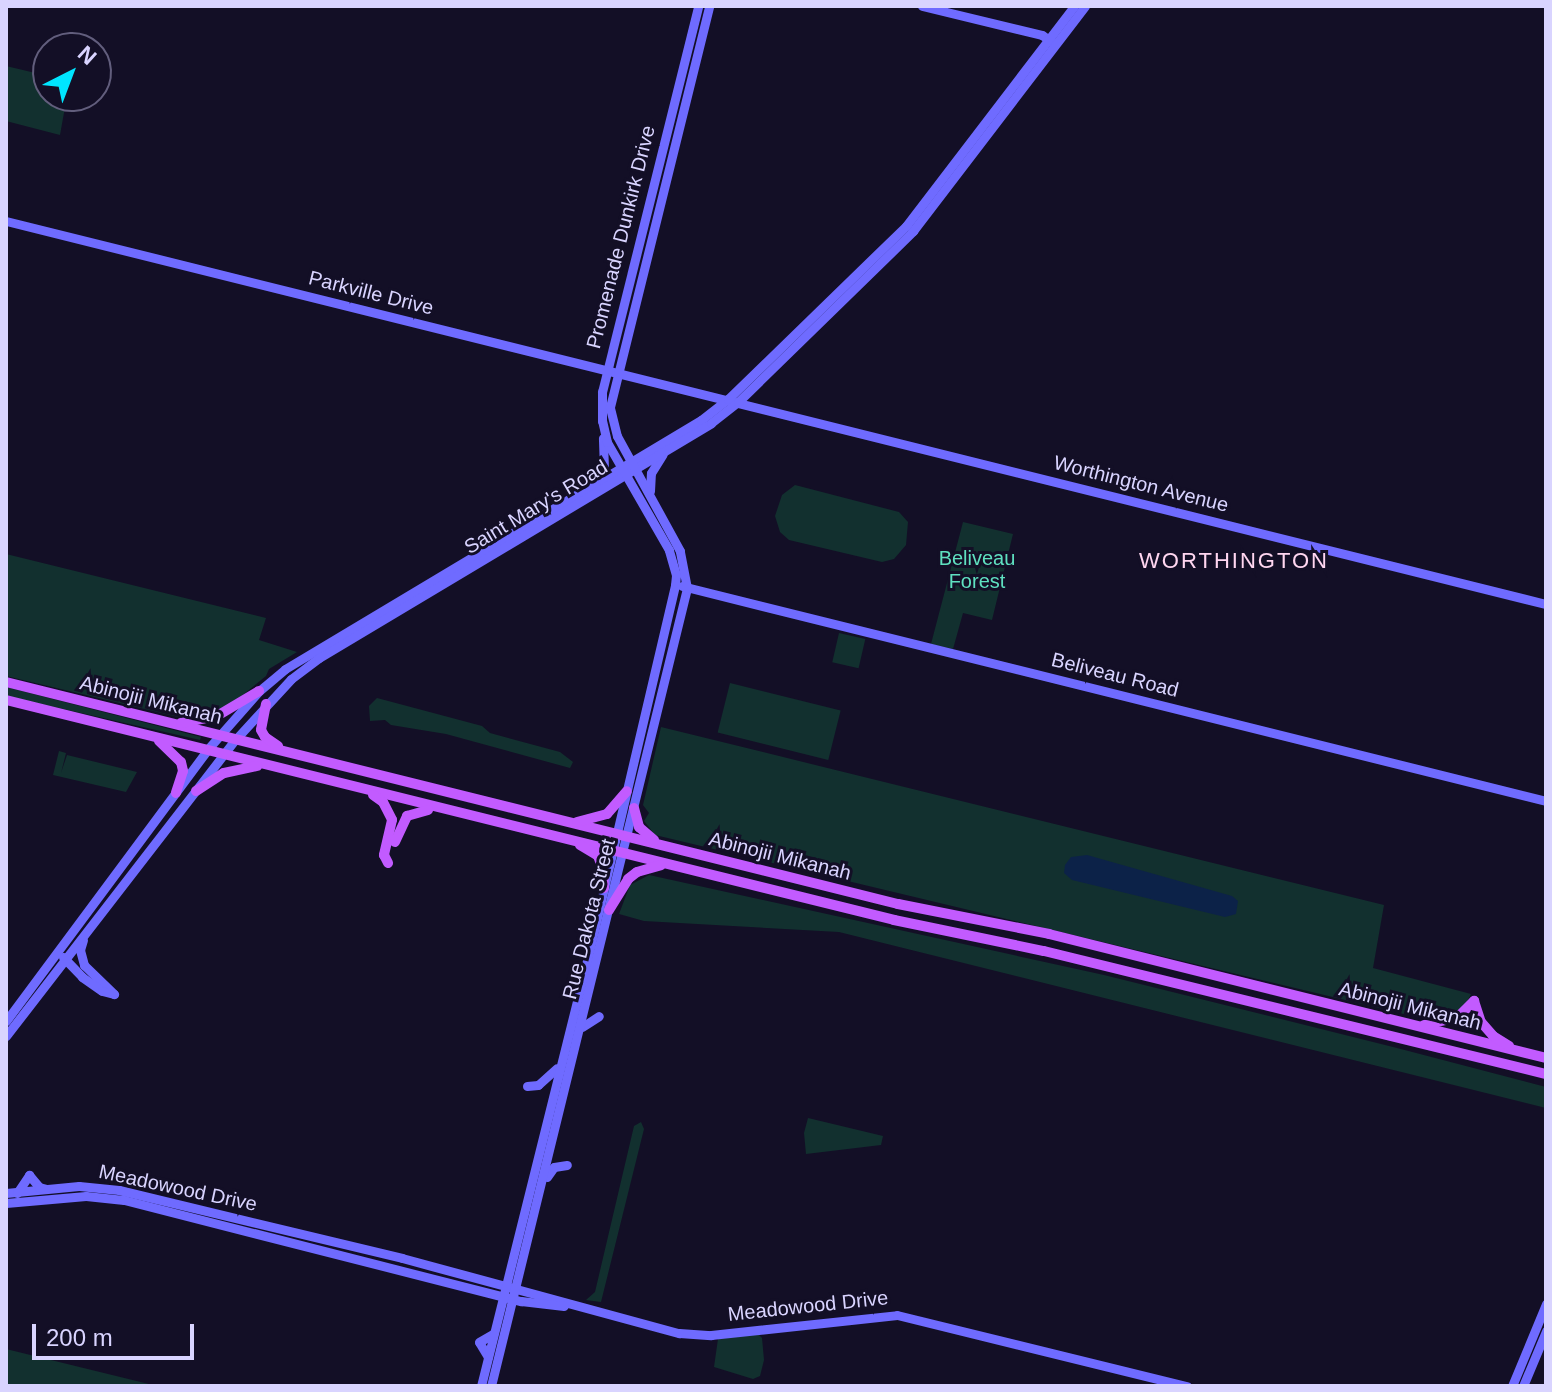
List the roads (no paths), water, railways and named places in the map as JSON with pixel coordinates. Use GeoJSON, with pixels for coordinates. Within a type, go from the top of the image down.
{"type":"FeatureCollection","features":[{"type":"Feature","properties":{"kind":"main road","name":"Promenade Dunkirk Drive"},"geometry":{"type":"LineString","coordinates":[[632,465],[617,436],[610,407],[611,371],[698,6]]}},
{"type":"Feature","properties":{"kind":"main road","name":"Promenade Dunkirk Drive"},"geometry":{"type":"LineString","coordinates":[[622,471],[604,431],[602,392],[611,371],[709,6]]}},
{"type":"Feature","properties":{"kind":"main road"},"geometry":{"type":"LineString","coordinates":[[922,6],[1052,42]]}},
{"type":"Feature","properties":{"kind":"main road","name":"Saint Mary's Road"},"geometry":{"type":"LineString","coordinates":[[1052,42],[1074,6]]}},
{"type":"Feature","properties":{"kind":"main road","name":"Saint Mary's Road"},"geometry":{"type":"LineString","coordinates":[[6,1036],[223,754],[266,704],[319,658],[665,446],[733,400],[887,251],[1052,42],[1085,6]]}},
{"type":"Feature","properties":{"kind":"main road","name":"Parkville Drive"},"geometry":{"type":"LineString","coordinates":[[6,221],[733,400]]}},
{"type":"Feature","properties":{"kind":"main road","name":"Worthington Avenue"},"geometry":{"type":"LineString","coordinates":[[733,400],[1546,604]]}},
{"type":"Feature","properties":{"kind":"main road"},"geometry":{"type":"LineString","coordinates":[[598,480],[604,469],[604,431]]}},
{"type":"Feature","properties":{"kind":"main road"},"geometry":{"type":"LineString","coordinates":[[617,436],[627,448],[634,450],[665,446]]}},
{"type":"Feature","properties":{"kind":"main road"},"geometry":{"type":"LineString","coordinates":[[651,498],[651,473],[665,446]]}},
{"type":"Feature","properties":{"kind":"main road","name":"Rue Dakota Street"},"geometry":{"type":"LineString","coordinates":[[622,836],[627,791],[687,588],[680,551],[632,465]]}},
{"type":"Feature","properties":{"kind":"main road","name":"Saint Mary's Road"},"geometry":{"type":"LineString","coordinates":[[6,1021],[207,750],[259,691],[285,669],[598,480],[622,471]]}},
{"type":"Feature","properties":{"kind":"main road","name":"Rue Dakota Street"},"geometry":{"type":"LineString","coordinates":[[481,1386],[488,1357],[479,1342],[493,1334],[499,1311],[509,1292],[511,1264],[604,888],[634,808],[645,734],[675,585],[676,575],[669,550],[622,471]]}},
{"type":"Feature","properties":{"kind":"main road","name":"Beliveau Road"},"geometry":{"type":"LineString","coordinates":[[675,585],[1546,801]]}},
{"type":"Feature","properties":{"kind":"main road","name":"Abinojii Mikanah"},"geometry":{"type":"LineString","coordinates":[[6,682],[898,904],[1049,934],[1546,1058]]}},
{"type":"Feature","properties":{"kind":"main road"},"geometry":{"type":"LineString","coordinates":[[172,724],[217,716],[259,691]]}},
{"type":"Feature","properties":{"kind":"main road","name":"Abinojii Mikanah"},"geometry":{"type":"LineString","coordinates":[[6,700],[894,920],[1044,951],[1546,1074]]}},
{"type":"Feature","properties":{"kind":"main road"},"geometry":{"type":"LineString","coordinates":[[266,704],[260,723],[265,737],[295,754]]}},
{"type":"Feature","properties":{"kind":"main road"},"geometry":{"type":"LineString","coordinates":[[151,736],[168,747],[181,762],[183,771],[176,793]]}},
{"type":"Feature","properties":{"kind":"main road"},"geometry":{"type":"LineString","coordinates":[[196,791],[235,768],[267,765]]}},
{"type":"Feature","properties":{"kind":"main road"},"geometry":{"type":"LineString","coordinates":[[569,823],[600,818],[627,791]]}},
{"type":"Feature","properties":{"kind":"main road"},"geometry":{"type":"LineString","coordinates":[[368,792],[383,802],[392,820],[384,855],[388,863],[401,822],[418,811],[437,809]]}},
{"type":"Feature","properties":{"kind":"main road"},"geometry":{"type":"LineString","coordinates":[[634,808],[643,833],[671,847]]}},
{"type":"Feature","properties":{"kind":"main road"},"geometry":{"type":"LineString","coordinates":[[568,839],[598,856],[603,869],[604,888]]}},
{"type":"Feature","properties":{"kind":"main road","name":"Rue Dakota Street"},"geometry":{"type":"LineString","coordinates":[[491,1386],[509,1292],[540,1191],[609,910],[618,851]]}},
{"type":"Feature","properties":{"kind":"main road"},"geometry":{"type":"LineString","coordinates":[[609,910],[628,879],[637,872],[665,864]]}},
{"type":"Feature","properties":{"kind":"main road"},"geometry":{"type":"LineString","coordinates":[[62,944],[65,960],[102,991],[114,994],[81,959],[85,934]]}},
{"type":"Feature","properties":{"kind":"main road"},"geometry":{"type":"LineString","coordinates":[[46,966],[48,982]]}},
{"type":"Feature","properties":{"kind":"main road"},"geometry":{"type":"LineString","coordinates":[[35,981],[39,993]]}},
{"type":"Feature","properties":{"kind":"main road"},"geometry":{"type":"LineString","coordinates":[[1413,1025],[1458,1017],[1474,1001],[1481,1022],[1493,1036],[1517,1052]]}},
{"type":"Feature","properties":{"kind":"main road"},"geometry":{"type":"LineString","coordinates":[[580,1030],[586,1021],[599,1016]]}},
{"type":"Feature","properties":{"kind":"main road"},"geometry":{"type":"LineString","coordinates":[[527,1086],[552,1076],[561,1061]]}},
{"type":"Feature","properties":{"kind":"main road"},"geometry":{"type":"LineString","coordinates":[[540,1191],[554,1167],[567,1165],[552,1154],[551,1147]]}},
{"type":"Feature","properties":{"kind":"main road"},"geometry":{"type":"LineString","coordinates":[[11,1193],[29,1175],[39,1187],[49,1189]]}},
{"type":"Feature","properties":{"kind":"main road","name":"Meadowood Drive"},"geometry":{"type":"LineString","coordinates":[[11,1193],[89,1186],[119,1190],[509,1292],[696,1335],[897,1315],[1187,1386]]}},
{"type":"Feature","properties":{"kind":"main road","name":"Meadowood Drive"},"geometry":{"type":"LineString","coordinates":[[6,1203],[86,1196],[111,1198],[485,1285]]}},
{"type":"Feature","properties":{"kind":"main road"},"geometry":{"type":"LineString","coordinates":[[499,1311],[485,1285],[511,1264]]}},
{"type":"Feature","properties":{"kind":"main road"},"geometry":{"type":"LineString","coordinates":[[1523,1386],[1542,1332],[1546,1304]]}},
{"type":"Feature","properties":{"kind":"main road"},"geometry":{"type":"LineString","coordinates":[[1512,1386],[1542,1332]]}},
{"type":"Feature","properties":{"kind":"water"},"geometry":{"type":"Polygon","coordinates":[[[1087,855],[1232,896],[1238,901],[1236,914],[1225,917],[1072,880],[1064,873],[1071,857],[1087,855]]]}},
{"type":"Feature","properties":{"kind":"district","name":"WORTHINGTON"},"geometry":{"type":"Point","coordinates":[1234,561]}},
{"type":"Feature","properties":{"kind":"park label","name":"Beliveau Forest"},"geometry":{"type":"Point","coordinates":[977,570]}}]}
